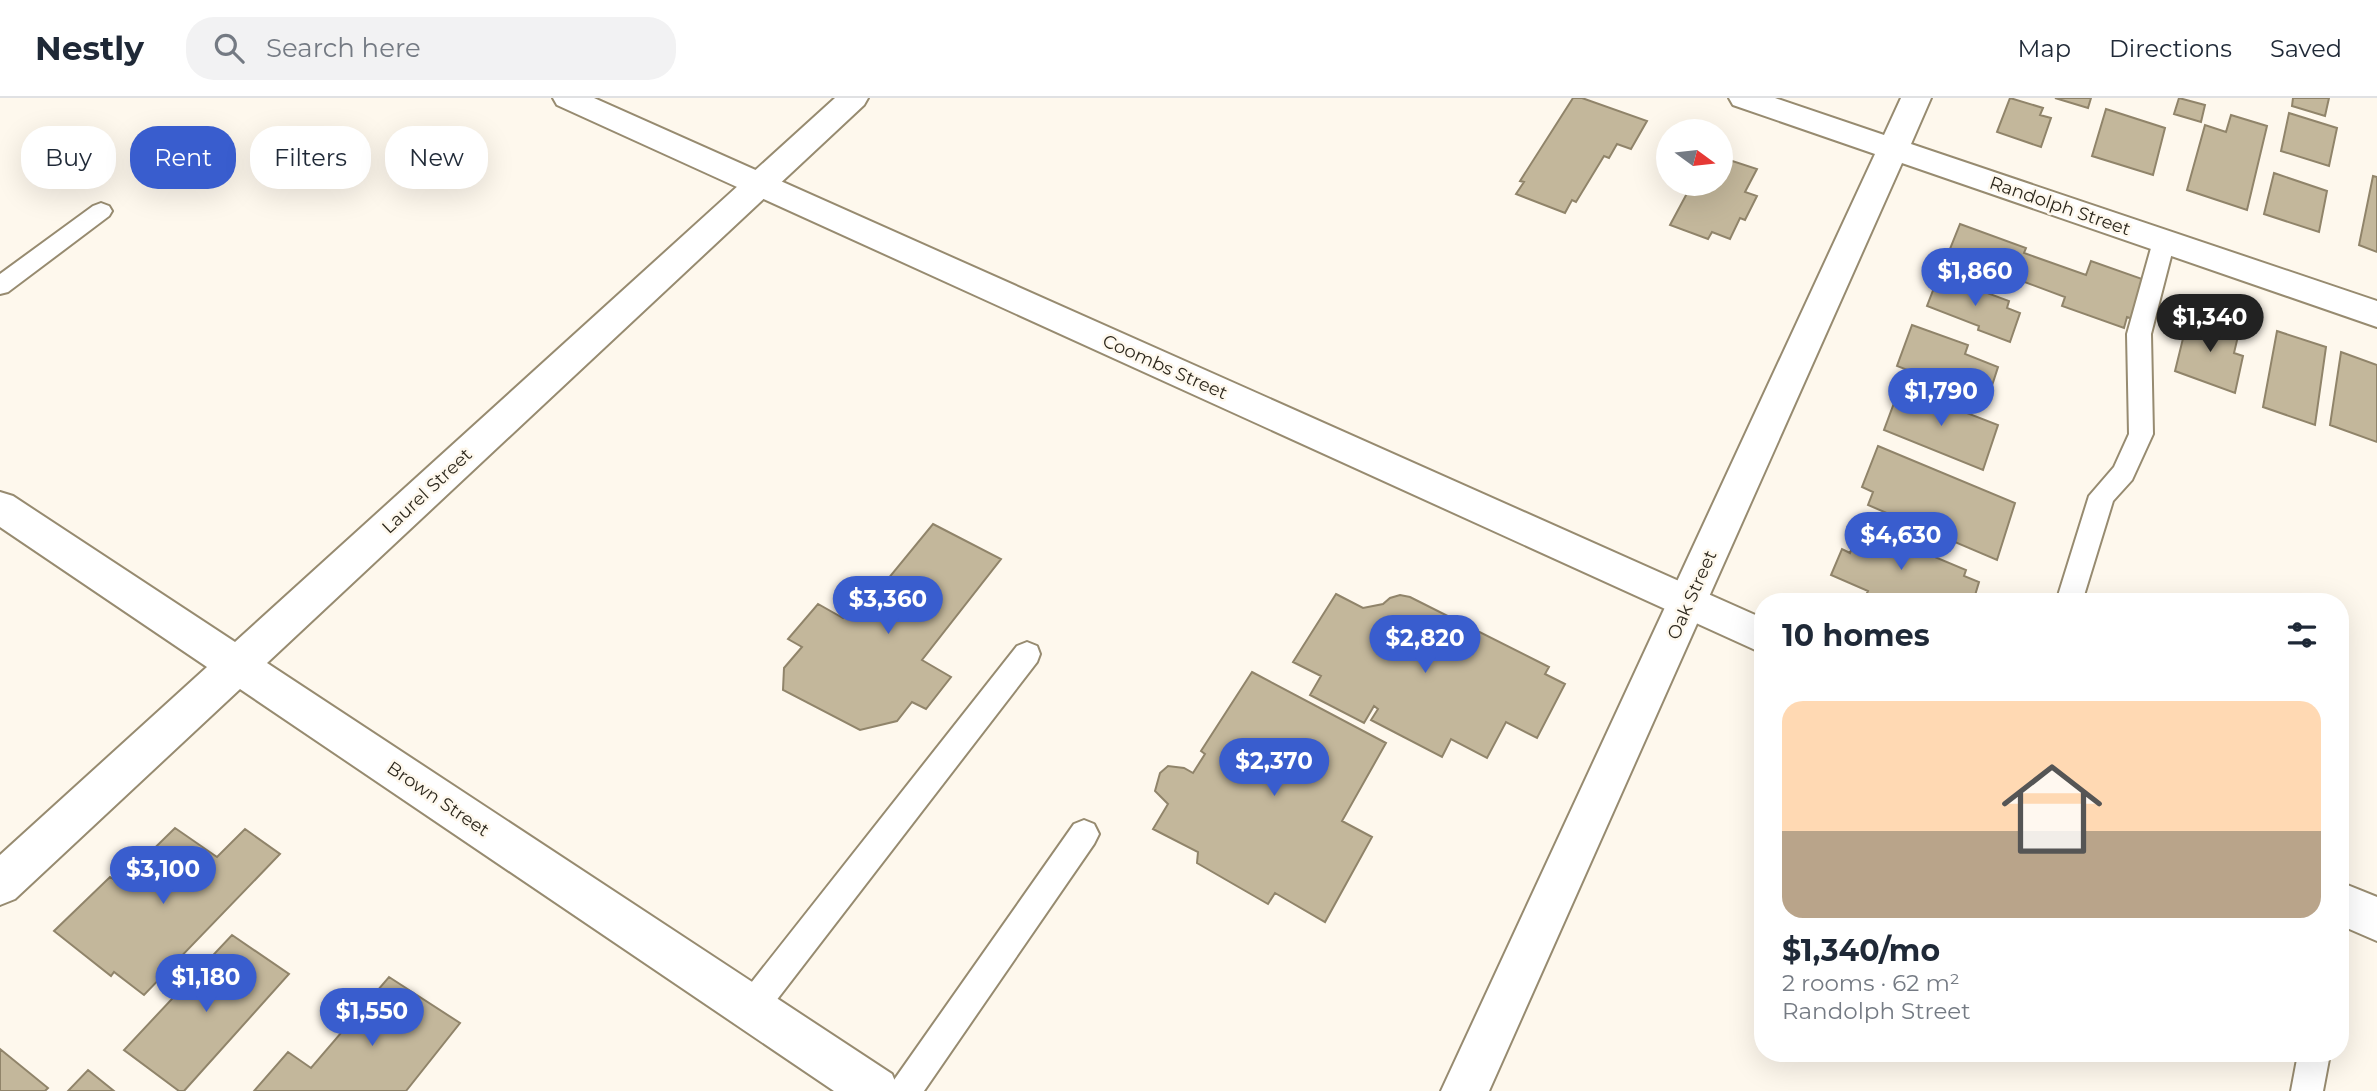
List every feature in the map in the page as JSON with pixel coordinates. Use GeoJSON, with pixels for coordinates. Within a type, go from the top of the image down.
{"type":"FeatureCollection","features":[{"type":"Feature","properties":{"kind":"street","name":"Coombs Street"},"geometry":{"type":"LineString","coordinates":[[568,98],[1754,632]]}},
{"type":"Feature","properties":{"kind":"street","name":"Laurel Street"},"geometry":{"type":"LineString","coordinates":[[0,884],[853,98]]}},
{"type":"Feature","properties":{"kind":"street","name":"Randolph Street"},"geometry":{"type":"LineString","coordinates":[[1744,98],[2377,314]]}},
{"type":"Feature","properties":{"kind":"street","name":"Oak Street"},"geometry":{"type":"LineString","coordinates":[[1465,1091],[1689,603],[1916,98]]}},
{"type":"Feature","properties":{"kind":"street","name":"Brown Street"},"geometry":{"type":"LineString","coordinates":[[0,507],[875,1091]]}},
{"type":"Feature","properties":{"kind":"street"},"geometry":{"type":"LineString","coordinates":[[2349,907],[2377,919]]}},
{"type":"Feature","properties":{"kind":"lane"},"geometry":{"type":"LineString","coordinates":[[0,286],[101,211]]}},
{"type":"Feature","properties":{"kind":"lane"},"geometry":{"type":"LineString","coordinates":[[2072,593],[2102,496],[2123,473],[2141,434],[2141,353],[2138,334],[2164,241]]}},
{"type":"Feature","properties":{"kind":"lane"},"geometry":{"type":"LineString","coordinates":[[751,1008],[1027,654]]}},
{"type":"Feature","properties":{"kind":"lane"},"geometry":{"type":"LineString","coordinates":[[905,1091],[1084,834]]}},
{"type":"Feature","properties":{"kind":"lane"},"geometry":{"type":"LineString","coordinates":[[2306,1091],[2312,1062]]}},
{"type":"Feature","properties":{"kind":"building"},"geometry":{"type":"Polygon","coordinates":[[[1573,98],[1582,98],[1647,121],[1631,149],[1617,144],[1609,158],[1604,156],[1576,202],[1572,200],[1565,213],[1516,194],[1524,182],[1520,181],[1573,98]]]}},
{"type":"Feature","properties":{"kind":"building"},"geometry":{"type":"Polygon","coordinates":[[[2010,98],[2043,108],[2040,115],[2051,118],[2041,147],[1997,132],[2010,98]]]}},
{"type":"Feature","properties":{"kind":"building"},"geometry":{"type":"Polygon","coordinates":[[[2055,98],[2091,98],[2088,108],[2055,98]]]}},
{"type":"Feature","properties":{"kind":"building"},"geometry":{"type":"Polygon","coordinates":[[[2179,98],[2205,105],[2201,122],[2174,114],[2179,98]]]}},
{"type":"Feature","properties":{"kind":"building"},"geometry":{"type":"Polygon","coordinates":[[[2293,98],[2329,98],[2325,116],[2292,106],[2293,98]]]}},
{"type":"Feature","properties":{"kind":"building"},"geometry":{"type":"Polygon","coordinates":[[[2106,109],[2165,128],[2153,175],[2092,156],[2106,109]]]}},
{"type":"Feature","properties":{"kind":"building"},"geometry":{"type":"Polygon","coordinates":[[[2289,113],[2337,128],[2329,166],[2281,151],[2289,113]]]}},
{"type":"Feature","properties":{"kind":"building"},"geometry":{"type":"Polygon","coordinates":[[[2231,115],[2267,126],[2247,210],[2187,190],[2205,125],[2226,132],[2231,115]]]}},
{"type":"Feature","properties":{"kind":"building"},"geometry":{"type":"Polygon","coordinates":[[[1733,161],[1757,169],[1745,192],[1757,196],[1745,220],[1740,218],[1730,239],[1712,232],[1708,239],[1670,225],[1686,196],[1733,196],[1733,161]]]}},
{"type":"Feature","properties":{"kind":"building"},"geometry":{"type":"Polygon","coordinates":[[[2274,173],[2327,191],[2319,232],[2264,214],[2274,173]]]}},
{"type":"Feature","properties":{"kind":"building"},"geometry":{"type":"Polygon","coordinates":[[[2373,176],[2377,177],[2377,252],[2359,245],[2373,176]]]}},
{"type":"Feature","properties":{"kind":"building"},"geometry":{"type":"Polygon","coordinates":[[[1960,224],[2026,248],[2024,253],[2086,275],[2091,261],[2145,280],[2133,319],[2127,317],[2124,328],[2062,306],[2065,297],[1992,270],[1993,265],[1950,249],[1960,224]]]}},
{"type":"Feature","properties":{"kind":"building"},"geometry":{"type":"Polygon","coordinates":[[[1939,275],[2009,301],[2007,308],[2020,313],[2010,342],[1978,330],[1979,326],[1927,306],[1939,275]]]}},
{"type":"Feature","properties":{"kind":"building"},"geometry":{"type":"Polygon","coordinates":[[[2189,314],[2239,332],[2234,353],[2243,356],[2235,393],[2175,371],[2189,314]]]}},
{"type":"Feature","properties":{"kind":"building"},"geometry":{"type":"Polygon","coordinates":[[[1912,325],[1968,345],[1965,354],[1998,367],[1987,401],[1897,366],[1912,325]]]}},
{"type":"Feature","properties":{"kind":"building"},"geometry":{"type":"Polygon","coordinates":[[[2277,331],[2326,347],[2315,425],[2263,407],[2277,331]]]}},
{"type":"Feature","properties":{"kind":"building"},"geometry":{"type":"Polygon","coordinates":[[[2341,352],[2377,365],[2377,442],[2330,425],[2341,352]]]}},
{"type":"Feature","properties":{"kind":"building"},"geometry":{"type":"Polygon","coordinates":[[[1900,387],[1998,425],[1983,470],[1884,430],[1900,387]]]}},
{"type":"Feature","properties":{"kind":"building"},"geometry":{"type":"Polygon","coordinates":[[[1878,446],[2015,503],[1997,560],[1868,505],[1873,492],[1862,487],[1878,446]]]}},
{"type":"Feature","properties":{"kind":"building"},"geometry":{"type":"Polygon","coordinates":[[[933,524],[1001,559],[922,660],[951,677],[926,709],[912,702],[897,721],[860,730],[783,690],[784,668],[802,647],[788,639],[818,604],[843,618],[879,577],[888,579],[933,524]]]}},
{"type":"Feature","properties":{"kind":"building"},"geometry":{"type":"Polygon","coordinates":[[[1861,526],[1966,570],[1964,576],[1979,582],[1976,593],[1867,593],[1868,591],[1831,575],[1842,549],[1850,553],[1861,526]]]}},
{"type":"Feature","properties":{"kind":"building"},"geometry":{"type":"Polygon","coordinates":[[[1336,594],[1363,608],[1383,604],[1400,595],[1410,597],[1549,667],[1545,674],[1565,684],[1537,738],[1506,722],[1487,758],[1451,739],[1442,757],[1371,720],[1378,709],[1374,706],[1364,723],[1310,695],[1321,676],[1293,662],[1336,594]]]}},
{"type":"Feature","properties":{"kind":"building"},"geometry":{"type":"Polygon","coordinates":[[[1252,672],[1386,743],[1342,821],[1372,837],[1325,922],[1275,893],[1268,904],[1197,863],[1198,852],[1153,829],[1168,804],[1155,791],[1160,773],[1168,766],[1184,768],[1193,773],[1205,754],[1201,751],[1252,672]]]}},
{"type":"Feature","properties":{"kind":"building"},"geometry":{"type":"Polygon","coordinates":[[[175,828],[217,857],[245,829],[280,854],[144,995],[114,972],[111,976],[54,931],[110,877],[119,883],[175,828]]]}},
{"type":"Feature","properties":{"kind":"building"},"geometry":{"type":"Polygon","coordinates":[[[232,935],[289,974],[184,1091],[179,1091],[124,1050],[232,935]]]}},
{"type":"Feature","properties":{"kind":"building"},"geometry":{"type":"Polygon","coordinates":[[[389,977],[460,1023],[406,1091],[254,1091],[288,1052],[311,1068],[389,977]]]}},
{"type":"Feature","properties":{"kind":"building"},"geometry":{"type":"Polygon","coordinates":[[[0,1049],[48,1088],[45,1091],[0,1091],[0,1049]]]}},
{"type":"Feature","properties":{"kind":"building"},"geometry":{"type":"Polygon","coordinates":[[[88,1070],[114,1091],[68,1091],[88,1070]]]}}]}
